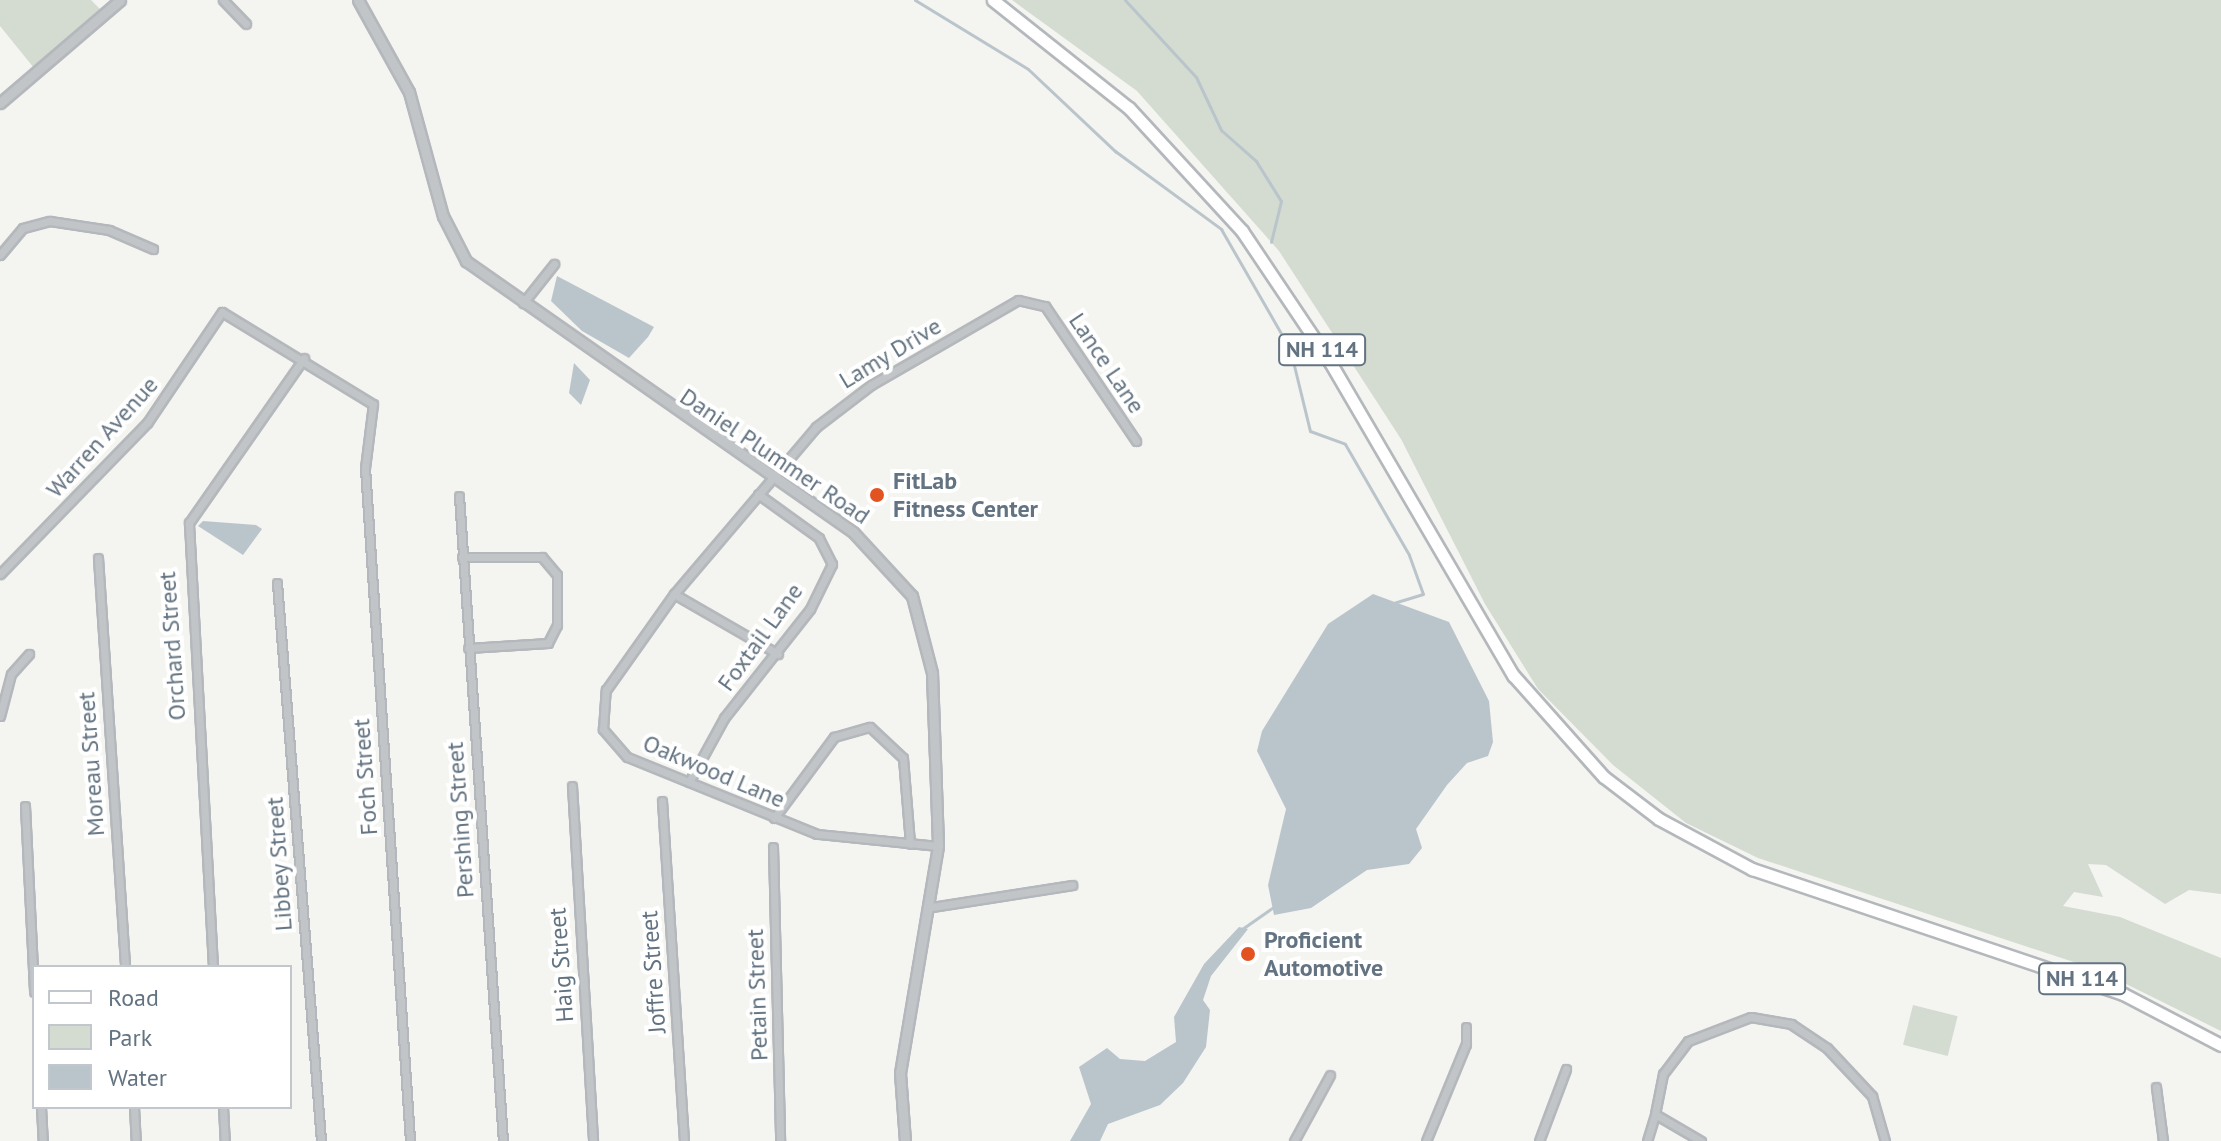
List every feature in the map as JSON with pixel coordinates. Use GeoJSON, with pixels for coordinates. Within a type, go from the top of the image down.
{"type":"FeatureCollection","features":[{"type":"Feature","properties":{"kind":"main road","name":"NH 114"},"geometry":{"type":"LineString","coordinates":[[993,0],[1129,108],[1242,231],[1330,362],[1513,675],[1615,786],[1683,834],[1752,869],[2123,994],[2221,1045]]}},
{"type":"Feature","properties":{"kind":"street"},"geometry":{"type":"LineString","coordinates":[[0,103],[120,0]]}},
{"type":"Feature","properties":{"kind":"street"},"geometry":{"type":"LineString","coordinates":[[223,0],[246,24]]}},
{"type":"Feature","properties":{"kind":"street","name":"Daniel Plummer Road"},"geometry":{"type":"LineString","coordinates":[[358,0],[409,92],[455,244],[521,305],[869,545],[912,596],[932,673],[938,846],[932,907],[900,1073],[905,1141]]}},
{"type":"Feature","properties":{"kind":"street"},"geometry":{"type":"LineString","coordinates":[[0,255],[23,228],[50,221],[109,230],[153,249]]}},
{"type":"Feature","properties":{"kind":"street"},"geometry":{"type":"LineString","coordinates":[[521,305],[554,264]]}},
{"type":"Feature","properties":{"kind":"street","name":"Lamy Drive"},"geometry":{"type":"LineString","coordinates":[[773,477],[831,414],[871,385],[1025,296],[1045,306]]}},
{"type":"Feature","properties":{"kind":"street","name":"Lance Lane"},"geometry":{"type":"LineString","coordinates":[[1045,306],[1136,441]]}},
{"type":"Feature","properties":{"kind":"street","name":"Warren Avenue"},"geometry":{"type":"LineString","coordinates":[[0,574],[147,423],[219,315],[232,312],[304,358]]}},
{"type":"Feature","properties":{"kind":"street","name":"Foch Street"},"geometry":{"type":"LineString","coordinates":[[304,358],[377,412],[365,468],[410,1141]]}},
{"type":"Feature","properties":{"kind":"street","name":"Orchard Street"},"geometry":{"type":"LineString","coordinates":[[213,965],[189,523],[304,358]]}},
{"type":"Feature","properties":{"kind":"street","name":"Oakwood Lane"},"geometry":{"type":"LineString","coordinates":[[773,477],[674,594],[611,681],[601,719],[619,752],[774,818],[835,838],[938,846]]}},
{"type":"Feature","properties":{"kind":"street","name":"Foxtail Lane"},"geometry":{"type":"LineString","coordinates":[[689,782],[724,718],[778,654],[810,609],[831,558],[819,538],[758,494]]}},
{"type":"Feature","properties":{"kind":"street","name":"Pershing Street"},"geometry":{"type":"LineString","coordinates":[[459,496],[503,1141]]}},
{"type":"Feature","properties":{"kind":"street"},"geometry":{"type":"LineString","coordinates":[[462,557],[551,561],[553,638],[468,648]]}},
{"type":"Feature","properties":{"kind":"street","name":"Moreau Street"},"geometry":{"type":"LineString","coordinates":[[98,558],[125,965]]}},
{"type":"Feature","properties":{"kind":"street","name":"Libbey Street"},"geometry":{"type":"LineString","coordinates":[[277,583],[321,1141]]}},
{"type":"Feature","properties":{"kind":"street"},"geometry":{"type":"LineString","coordinates":[[674,594],[778,654]]}},
{"type":"Feature","properties":{"kind":"street"},"geometry":{"type":"LineString","coordinates":[[0,716],[11,674],[29,654]]}},
{"type":"Feature","properties":{"kind":"street"},"geometry":{"type":"LineString","coordinates":[[774,818],[834,737],[870,727],[903,758],[910,844]]}},
{"type":"Feature","properties":{"kind":"street","name":"Haig Street"},"geometry":{"type":"LineString","coordinates":[[572,786],[593,1141]]}},
{"type":"Feature","properties":{"kind":"street","name":"Joffre Street"},"geometry":{"type":"LineString","coordinates":[[662,801],[684,1141]]}},
{"type":"Feature","properties":{"kind":"street"},"geometry":{"type":"LineString","coordinates":[[25,806],[33,965]]}},
{"type":"Feature","properties":{"kind":"street","name":"Petain Street"},"geometry":{"type":"LineString","coordinates":[[773,847],[780,1141]]}},
{"type":"Feature","properties":{"kind":"street"},"geometry":{"type":"LineString","coordinates":[[932,907],[1072,885]]}},
{"type":"Feature","properties":{"kind":"street"},"geometry":{"type":"LineString","coordinates":[[1647,1141],[1663,1074],[1688,1041],[1739,1018],[1772,1019],[1808,1033],[1862,1083],[1880,1113],[1885,1141]]}},
{"type":"Feature","properties":{"kind":"street"},"geometry":{"type":"LineString","coordinates":[[1426,1141],[1466,1044],[1466,1027]]}},
{"type":"Feature","properties":{"kind":"street"},"geometry":{"type":"LineString","coordinates":[[1539,1141],[1566,1069]]}},
{"type":"Feature","properties":{"kind":"street"},"geometry":{"type":"LineString","coordinates":[[1294,1141],[1330,1075]]}},
{"type":"Feature","properties":{"kind":"street"},"geometry":{"type":"LineString","coordinates":[[2156,1087],[2163,1141]]}},
{"type":"Feature","properties":{"kind":"street"},"geometry":{"type":"LineString","coordinates":[[41,1109],[43,1141]]}},
{"type":"Feature","properties":{"kind":"street"},"geometry":{"type":"LineString","coordinates":[[134,1109],[136,1141]]}},
{"type":"Feature","properties":{"kind":"street"},"geometry":{"type":"LineString","coordinates":[[223,1109],[225,1141]]}},
{"type":"Feature","properties":{"kind":"street"},"geometry":{"type":"LineString","coordinates":[[1655,1114],[1701,1141]]}},
{"type":"Feature","properties":{"kind":"green space"},"geometry":{"type":"Polygon","coordinates":[[[0,0],[91,0],[100,9],[34,68],[0,26],[0,0]]]}},
{"type":"Feature","properties":{"kind":"green space"},"geometry":{"type":"Polygon","coordinates":[[[1012,0],[2221,0],[2221,894],[2189,890],[2165,904],[2106,865],[2088,864],[2103,897],[2074,892],[2063,906],[2120,917],[2221,958],[2221,1031],[2098,970],[1758,858],[1686,823],[1613,765],[1538,689],[1485,604],[1401,439],[1279,251],[1137,91],[1012,0]]]}},
{"type":"Feature","properties":{"kind":"green space"},"geometry":{"type":"Polygon","coordinates":[[[1913,1005],[1958,1016],[1948,1056],[1903,1045],[1913,1005]]]}},
{"type":"Feature","properties":{"kind":"water"},"geometry":{"type":"Polygon","coordinates":[[[557,276],[654,327],[629,358],[582,331],[551,301],[557,276]]]}},
{"type":"Feature","properties":{"kind":"water"},"geometry":{"type":"Polygon","coordinates":[[[574,363],[590,380],[581,405],[569,393],[574,363]]]}},
{"type":"Feature","properties":{"kind":"water"},"geometry":{"type":"Polygon","coordinates":[[[203,521],[256,525],[262,529],[243,555],[198,526],[203,521]]]}},
{"type":"Feature","properties":{"kind":"water"},"geometry":{"type":"Polygon","coordinates":[[[1373,594],[1449,622],[1489,701],[1493,742],[1488,756],[1467,763],[1447,785],[1416,829],[1422,848],[1409,864],[1367,870],[1311,908],[1274,915],[1268,885],[1286,809],[1257,751],[1262,731],[1328,624],[1373,594]]]}},
{"type":"Feature","properties":{"kind":"water"},"geometry":{"type":"Polygon","coordinates":[[[1239,927],[1248,929],[1211,976],[1203,1000],[1210,1010],[1206,1047],[1183,1083],[1160,1105],[1108,1124],[1100,1141],[1070,1141],[1091,1104],[1079,1067],[1107,1048],[1120,1059],[1145,1061],[1176,1042],[1174,1017],[1204,964],[1239,927]]]}},
{"type":"Feature","properties":{"kind":"waterway"},"geometry":{"type":"LineString","coordinates":[[915,0],[1028,69],[1115,151],[1221,229],[1290,349],[1310,431],[1345,444],[1409,555],[1423,594],[1394,603]]}},
{"type":"Feature","properties":{"kind":"waterway"},"geometry":{"type":"LineString","coordinates":[[1125,0],[1196,77],[1221,130],[1256,161],[1281,201],[1271,242]]}},
{"type":"Feature","properties":{"kind":"waterway"},"geometry":{"type":"LineString","coordinates":[[1242,929],[1274,907]]}},
{"type":"Feature","properties":{"kind":"place","name":"FitLab Fitness Center"},"geometry":{"type":"Point","coordinates":[877,495]}},
{"type":"Feature","properties":{"kind":"place","name":"Proficient Automotive"},"geometry":{"type":"Point","coordinates":[1248,954]}}]}
